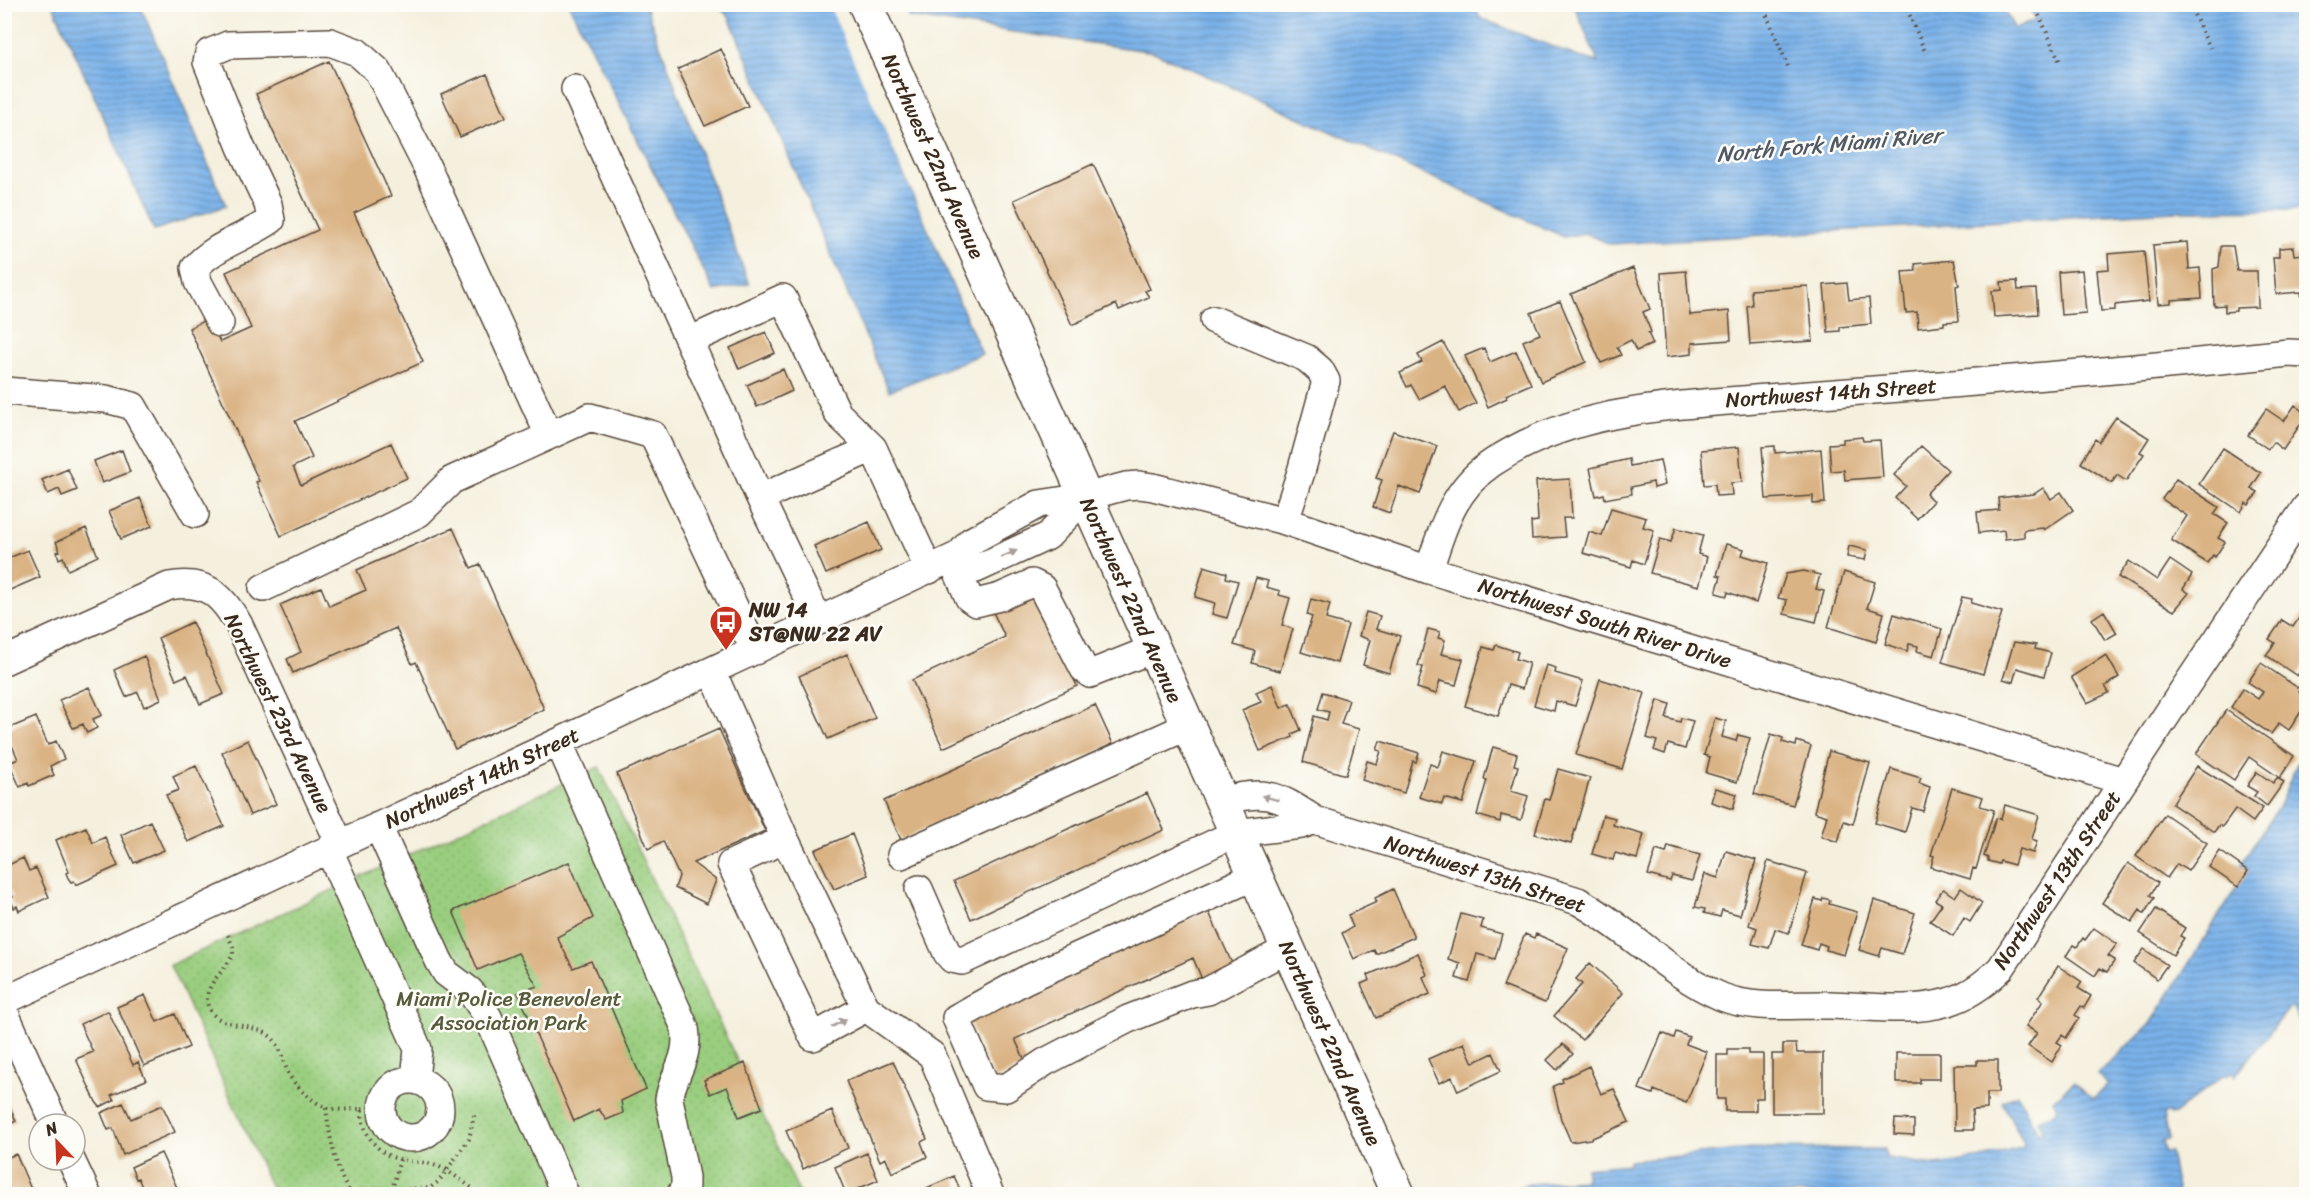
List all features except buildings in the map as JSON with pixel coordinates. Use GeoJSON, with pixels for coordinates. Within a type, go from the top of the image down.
{"type":"FeatureCollection","features":[{"type":"Feature","properties":{"kind":"main road","name":"Northwest 22nd Avenue"},"geometry":{"type":"LineString","coordinates":[[865,4],[1398,1194]]}},
{"type":"Feature","properties":{"kind":"street"},"geometry":{"type":"LineString","coordinates":[[220,323],[198,282],[195,268],[205,256],[255,231],[271,220],[268,204],[241,147],[207,62],[209,54],[228,45],[330,42],[357,52],[378,70],[426,165],[549,435]]}},
{"type":"Feature","properties":{"kind":"street"},"geometry":{"type":"LineString","coordinates":[[575,89],[760,498],[819,621]]}},
{"type":"Feature","properties":{"kind":"street"},"geometry":{"type":"LineString","coordinates":[[689,341],[783,298],[838,414],[873,448],[969,598],[975,603],[1000,597],[1032,583],[1042,588],[1084,669],[1090,674],[1153,649]]}},
{"type":"Feature","properties":{"kind":"street"},"geometry":{"type":"LineString","coordinates":[[1214,320],[1306,358],[1320,370],[1326,381],[1285,521]]}},
{"type":"Feature","properties":{"kind":"street","name":"Northwest 14th Street"},"geometry":{"type":"LineString","coordinates":[[1429,570],[1454,501],[1478,474],[1545,435],[1627,411],[2114,371],[2289,353],[2307,354]]}},
{"type":"Feature","properties":{"kind":"street"},"geometry":{"type":"LineString","coordinates":[[4,391],[106,399],[133,405],[195,514]]}},
{"type":"Feature","properties":{"kind":"street"},"geometry":{"type":"LineString","coordinates":[[262,588],[419,513],[452,480],[590,417],[652,435],[755,651]]}},
{"type":"Feature","properties":{"kind":"street"},"geometry":{"type":"LineString","coordinates":[[760,498],[873,448]]}},
{"type":"Feature","properties":{"kind":"street","name":"Northwest South River Drive"},"geometry":{"type":"LineString","coordinates":[[1085,497],[1139,485],[1285,521],[1429,570],[2123,781]]}},
{"type":"Feature","properties":{"kind":"street"},"geometry":{"type":"LineString","coordinates":[[946,562],[976,569],[1048,536],[1085,497]]}},
{"type":"Feature","properties":{"kind":"street","name":"Northwest 13th Street"},"geometry":{"type":"LineString","coordinates":[[1221,800],[1256,795],[1269,796],[1315,820],[1578,901],[1611,922],[1694,983],[1724,998],[1747,1004],[1904,1008],[1929,1006],[1965,996],[1981,986],[2001,968],[2307,507]]}},
{"type":"Feature","properties":{"kind":"street","name":"Northwest 14th Street"},"geometry":{"type":"LineString","coordinates":[[4,1001],[946,562]]}},
{"type":"Feature","properties":{"kind":"street","name":"Northwest 23rd Avenue"},"geometry":{"type":"LineString","coordinates":[[4,661],[162,589],[182,584],[208,588],[220,598],[239,625],[335,847],[418,1049],[415,1080]]}},
{"type":"Feature","properties":{"kind":"street"},"geometry":{"type":"LineString","coordinates":[[712,670],[785,838],[866,1008],[932,1055],[990,1194]]}},
{"type":"Feature","properties":{"kind":"street"},"geometry":{"type":"LineString","coordinates":[[901,855],[1188,726]]}},
{"type":"Feature","properties":{"kind":"street"},"geometry":{"type":"LineString","coordinates":[[559,742],[686,1028],[687,1047],[671,1087],[669,1099],[685,1177],[685,1186],[681,1194]]}},
{"type":"Feature","properties":{"kind":"street"},"geometry":{"type":"LineString","coordinates":[[919,889],[948,953],[952,959],[962,961],[1236,833],[1301,825],[1315,820]]}},
{"type":"Feature","properties":{"kind":"street"},"geometry":{"type":"LineString","coordinates":[[378,826],[442,967],[446,973],[470,991],[488,1017],[565,1194]]}},
{"type":"Feature","properties":{"kind":"street"},"geometry":{"type":"LineString","coordinates":[[785,838],[731,864],[813,1038],[866,1008]]}},
{"type":"Feature","properties":{"kind":"street"},"geometry":{"type":"LineString","coordinates":[[1255,876],[1024,980],[956,1018],[986,1086],[1006,1088],[1045,1062],[1128,1019],[1192,994],[1208,991],[1287,949]]}},
{"type":"Feature","properties":{"kind":"street"},"geometry":{"type":"LineString","coordinates":[[4,1011],[50,1112]]}},
{"type":"Feature","properties":{"kind":"street"},"geometry":{"type":"LineString","coordinates":[[406,1080],[415,1080],[432,1089],[437,1096],[440,1114],[431,1130],[413,1138],[394,1133],[387,1126],[383,1117],[372,1108],[384,1098],[389,1090],[406,1080]]}},
{"type":"Feature","properties":{"kind":"street"},"geometry":{"type":"LineString","coordinates":[[77,1172],[87,1194]]}},
{"type":"Feature","properties":{"kind":"path"},"geometry":{"type":"LineString","coordinates":[[1762,4],[1790,69]]}},
{"type":"Feature","properties":{"kind":"path"},"geometry":{"type":"LineString","coordinates":[[1905,4],[1926,54]]}},
{"type":"Feature","properties":{"kind":"path"},"geometry":{"type":"LineString","coordinates":[[2034,4],[2060,62]]}},
{"type":"Feature","properties":{"kind":"path"},"geometry":{"type":"LineString","coordinates":[[2189,4],[2210,48]]}},
{"type":"Feature","properties":{"kind":"path"},"geometry":{"type":"LineString","coordinates":[[228,935],[233,954],[209,989],[207,999],[209,1009],[222,1021],[267,1034],[280,1050],[291,1080],[326,1108],[372,1108],[364,1128],[370,1139],[383,1152],[400,1159],[424,1162],[446,1172],[480,1194]]}},
{"type":"Feature","properties":{"kind":"path"},"geometry":{"type":"LineString","coordinates":[[326,1108],[344,1182],[352,1194]]}},
{"type":"Feature","properties":{"kind":"path"},"geometry":{"type":"LineString","coordinates":[[385,1194],[392,1190],[430,1188],[439,1181],[469,1139],[475,1111]]}},
{"type":"Feature","properties":{"kind":"path"},"geometry":{"type":"LineString","coordinates":[[392,1190],[400,1159]]}},
{"type":"Feature","properties":{"kind":"green space","name":"Miami Police Benevolent Association Park"},"geometry":{"type":"Polygon","coordinates":[[[599,767],[800,1194],[274,1194],[170,965],[599,767]]]}},
{"type":"Feature","properties":{"kind":"water"},"geometry":{"type":"Polygon","coordinates":[[[53,5],[140,5],[226,206],[154,230],[53,5]]]}},
{"type":"Feature","properties":{"kind":"water"},"geometry":{"type":"Polygon","coordinates":[[[569,5],[645,5],[749,284],[714,291],[569,5]]]}},
{"type":"Feature","properties":{"kind":"water"},"geometry":{"type":"Polygon","coordinates":[[[717,5],[831,5],[982,354],[889,391],[729,17],[717,5]]]}},
{"type":"Feature","properties":{"kind":"water","name":"North Fork Miami River"},"geometry":{"type":"Polygon","coordinates":[[[842,5],[1474,5],[1480,18],[1576,56],[1598,62],[1574,5],[2001,5],[2015,29],[2035,20],[2029,5],[2306,5],[2306,210],[2175,211],[1610,244],[1584,233],[1564,237],[1154,52],[881,13],[842,5]]]}},
{"type":"Feature","properties":{"kind":"water"},"geometry":{"type":"Polygon","coordinates":[[[2306,743],[2306,1033],[2291,1006],[2235,1076],[2233,1073],[2223,1076],[2174,1114],[2170,1115],[2168,1112],[2163,1115],[2168,1140],[2162,1141],[2164,1152],[2170,1152],[2178,1194],[1771,1194],[1769,1192],[1754,1194],[1503,1194],[1529,1184],[1586,1180],[1586,1168],[1629,1164],[1629,1161],[1761,1148],[1885,1149],[1886,1158],[1936,1165],[1982,1158],[2024,1147],[2002,1102],[2017,1094],[2038,1133],[2043,1131],[2038,1120],[2058,1111],[2053,1100],[2074,1082],[2093,1098],[2108,1085],[2098,1074],[2152,1022],[2248,869],[2241,864],[2279,806],[2306,743]]]}},
{"type":"Feature","properties":{"kind":"pier"},"geometry":{"type":"Polygon","coordinates":[[[834,4],[982,346],[981,347],[829,5],[834,4]]]}},
{"type":"Feature","properties":{"kind":"pier"},"geometry":{"type":"Polygon","coordinates":[[[839,4],[902,4],[909,20],[842,7],[839,4]]]}},
{"type":"Feature","properties":{"kind":"place","name":"NW 14 ST@NW 22 AV"},"geometry":{"type":"Point","coordinates":[726,651]}}]}
